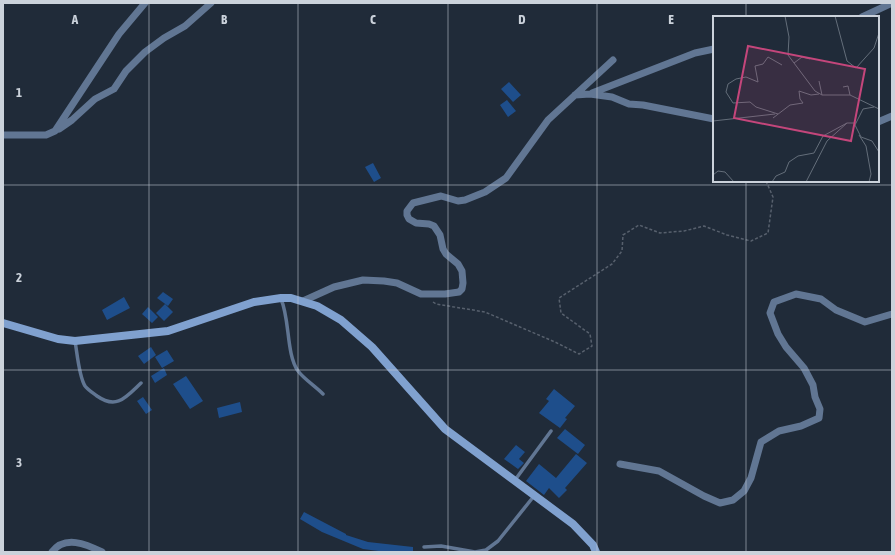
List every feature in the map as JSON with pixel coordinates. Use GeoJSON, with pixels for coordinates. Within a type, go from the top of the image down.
{"type":"FeatureCollection","features":[{"type":"Feature","properties":{"kind":"main road"},"geometry":{"type":"LineString","coordinates":[[3,323],[58,339],[75,340],[168,331],[254,302],[281,298],[291,298],[317,306],[342,320],[372,347],[445,429],[573,524],[593,545],[596,552]]}},
{"type":"Feature","properties":{"kind":"street"},"geometry":{"type":"LineString","coordinates":[[55,131],[119,34],[145,3]]}},
{"type":"Feature","properties":{"kind":"street"},"geometry":{"type":"LineString","coordinates":[[3,135],[46,135],[55,131],[72,120],[95,99],[114,89],[126,71],[144,52],[184,26],[211,3]]}},
{"type":"Feature","properties":{"kind":"street"},"geometry":{"type":"LineString","coordinates":[[864,16],[892,3]]}},
{"type":"Feature","properties":{"kind":"street"},"geometry":{"type":"LineString","coordinates":[[590,94],[695,53],[713,49]]}},
{"type":"Feature","properties":{"kind":"street"},"geometry":{"type":"LineString","coordinates":[[303,301],[334,287],[363,280],[397,283],[421,294],[445,294],[459,292],[464,283],[462,271],[458,264],[446,254],[443,249],[440,234],[434,226],[416,223],[409,219],[407,211],[413,203],[441,196],[458,201],[465,200],[485,192],[506,178],[548,120],[613,60]]}},
{"type":"Feature","properties":{"kind":"street"},"geometry":{"type":"LineString","coordinates":[[575,95],[590,94],[612,96],[629,104],[643,105],[713,119]]}},
{"type":"Feature","properties":{"kind":"street"},"geometry":{"type":"LineString","coordinates":[[879,122],[892,116]]}},
{"type":"Feature","properties":{"kind":"street"},"geometry":{"type":"LineString","coordinates":[[620,464],[659,471],[704,496],[720,502],[732,500],[744,491],[751,478],[761,442],[779,431],[801,426],[818,418],[820,409],[815,397],[813,385],[804,368],[786,347],[778,334],[770,313],[774,302],[796,294],[821,299],[836,310],[865,322],[892,314]]}},
{"type":"Feature","properties":{"kind":"street"},"geometry":{"type":"LineString","coordinates":[[52,552],[57,546],[64,542],[73,542],[102,552]]}},
{"type":"Feature","properties":{"kind":"lane"},"geometry":{"type":"LineString","coordinates":[[281,298],[286,309],[293,358],[298,370],[323,394]]}},
{"type":"Feature","properties":{"kind":"lane"},"geometry":{"type":"LineString","coordinates":[[75,340],[85,386],[104,402],[116,402],[124,399],[141,383]]}},
{"type":"Feature","properties":{"kind":"lane"},"geometry":{"type":"LineString","coordinates":[[514,481],[551,431]]}},
{"type":"Feature","properties":{"kind":"lane"},"geometry":{"type":"LineString","coordinates":[[424,547],[441,546],[475,552],[486,550],[498,541],[534,496]]}},
{"type":"Feature","properties":{"kind":"path"},"geometry":{"type":"LineString","coordinates":[[431,301],[436,304],[485,312],[555,342],[578,354],[592,346],[590,334],[561,313],[559,298],[612,264],[622,251],[623,234],[639,224],[660,233],[684,231],[704,226],[727,235],[751,241],[768,233],[773,197],[766,182]]}},
{"type":"Feature","properties":{"kind":"building"},"geometry":{"type":"Polygon","coordinates":[[[509,82],[521,95],[513,102],[501,89],[509,82]]]}},
{"type":"Feature","properties":{"kind":"building"},"geometry":{"type":"Polygon","coordinates":[[[507,100],[516,111],[508,117],[500,105],[507,100]]]}},
{"type":"Feature","properties":{"kind":"building"},"geometry":{"type":"Polygon","coordinates":[[[373,163],[381,178],[374,182],[365,167],[373,163]]]}},
{"type":"Feature","properties":{"kind":"building"},"geometry":{"type":"Polygon","coordinates":[[[163,292],[173,299],[168,306],[157,298],[163,292]]]}},
{"type":"Feature","properties":{"kind":"building"},"geometry":{"type":"Polygon","coordinates":[[[124,297],[130,308],[107,320],[102,310],[124,297]]]}},
{"type":"Feature","properties":{"kind":"building"},"geometry":{"type":"Polygon","coordinates":[[[165,304],[173,312],[164,321],[156,313],[165,304]]]}},
{"type":"Feature","properties":{"kind":"building"},"geometry":{"type":"Polygon","coordinates":[[[148,307],[158,317],[152,323],[142,314],[148,307]]]}},
{"type":"Feature","properties":{"kind":"building"},"geometry":{"type":"Polygon","coordinates":[[[151,347],[156,355],[144,364],[138,356],[151,347]]]}},
{"type":"Feature","properties":{"kind":"building"},"geometry":{"type":"Polygon","coordinates":[[[167,350],[174,361],[162,368],[155,357],[167,350]]]}},
{"type":"Feature","properties":{"kind":"building"},"geometry":{"type":"Polygon","coordinates":[[[164,368],[167,375],[155,383],[151,376],[164,368]]]}},
{"type":"Feature","properties":{"kind":"building"},"geometry":{"type":"Polygon","coordinates":[[[186,376],[203,401],[190,409],[173,384],[186,376]]]}},
{"type":"Feature","properties":{"kind":"building"},"geometry":{"type":"Polygon","coordinates":[[[554,389],[575,406],[565,418],[567,419],[560,428],[539,413],[549,401],[546,399],[554,389]]]}},
{"type":"Feature","properties":{"kind":"building"},"geometry":{"type":"Polygon","coordinates":[[[143,397],[152,410],[146,414],[137,401],[143,397]]]}},
{"type":"Feature","properties":{"kind":"building"},"geometry":{"type":"Polygon","coordinates":[[[240,402],[242,412],[219,418],[217,408],[240,402]]]}},
{"type":"Feature","properties":{"kind":"building"},"geometry":{"type":"Polygon","coordinates":[[[565,429],[585,445],[578,454],[557,438],[565,429]]]}},
{"type":"Feature","properties":{"kind":"building"},"geometry":{"type":"Polygon","coordinates":[[[516,445],[525,452],[519,459],[524,463],[518,469],[504,459],[516,445]]]}},
{"type":"Feature","properties":{"kind":"building"},"geometry":{"type":"Polygon","coordinates":[[[576,454],[587,463],[565,488],[567,490],[559,498],[549,488],[544,495],[526,481],[539,464],[556,478],[576,454]]]}},
{"type":"Feature","properties":{"kind":"building"},"geometry":{"type":"Polygon","coordinates":[[[304,512],[346,535],[368,542],[413,547],[413,552],[386,552],[363,549],[322,532],[300,519],[304,512]]]}}]}
